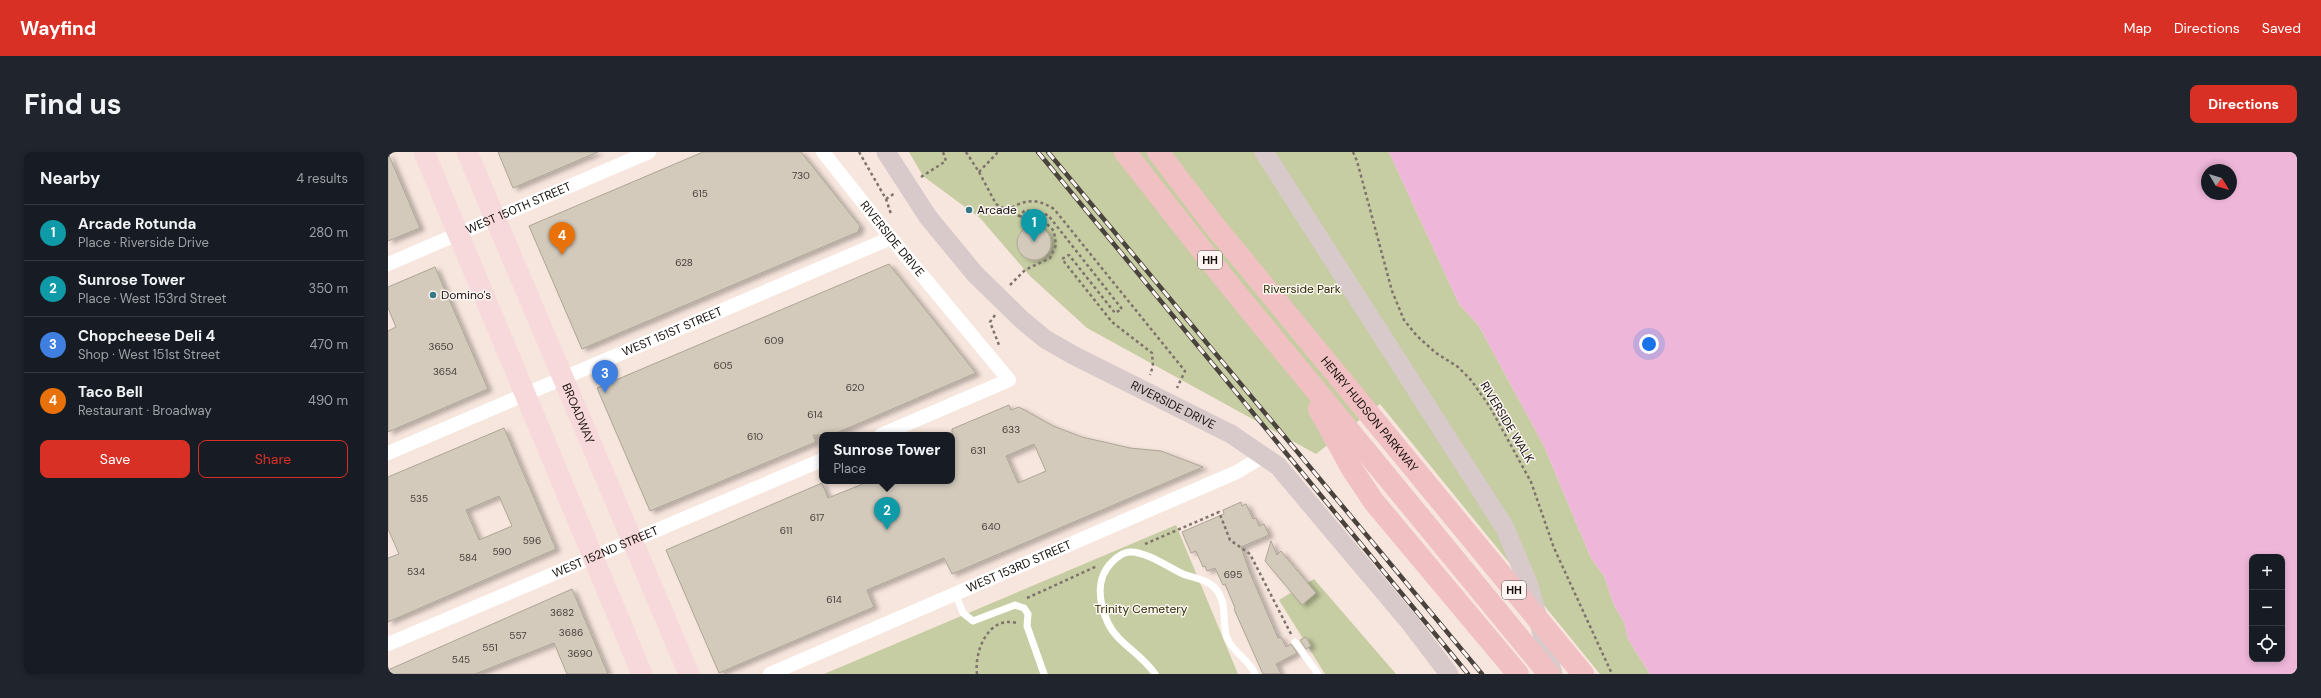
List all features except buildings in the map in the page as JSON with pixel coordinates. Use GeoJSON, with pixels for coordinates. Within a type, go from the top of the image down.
{"type":"FeatureCollection","features":[{"type":"Feature","properties":{"kind":"highway","name":"HENRY HUDSON PARKWAY"},"geometry":{"type":"LineString","coordinates":[[1125,152],[1296,366],[1549,674]]}},
{"type":"Feature","properties":{"kind":"highway","name":"HENRY HUDSON PARKWAY"},"geometry":{"type":"LineString","coordinates":[[1158,152],[1213,224],[1583,674]]}},
{"type":"Feature","properties":{"kind":"highway"},"geometry":{"type":"LineString","coordinates":[[1174,152],[1213,224]]}},
{"type":"Feature","properties":{"kind":"highway"},"geometry":{"type":"LineString","coordinates":[[1296,366],[1341,449],[1374,502],[1518,674]]}},
{"type":"Feature","properties":{"kind":"main road"},"geometry":{"type":"LineString","coordinates":[[424,152],[642,674]]}},
{"type":"Feature","properties":{"kind":"main road","name":"BROADWAY"},"geometry":{"type":"LineString","coordinates":[[467,152],[606,483],[634,541],[689,674]]}},
{"type":"Feature","properties":{"kind":"main road","name":"RIVERSIDE DRIVE"},"geometry":{"type":"LineString","coordinates":[[886,152],[928,217],[975,274],[1002,301],[1045,339],[1174,396],[1208,423],[1265,455],[1283,472],[1411,624],[1449,674]]}},
{"type":"Feature","properties":{"kind":"main road"},"geometry":{"type":"LineString","coordinates":[[1264,152],[1505,528],[1521,546],[1540,582],[1565,674]]}},
{"type":"Feature","properties":{"kind":"main road"},"geometry":{"type":"LineString","coordinates":[[1505,528],[1529,586],[1554,674]]}},
{"type":"Feature","properties":{"kind":"street","name":"WEST 150TH STREET"},"geometry":{"type":"LineString","coordinates":[[388,264],[649,152]]}},
{"type":"Feature","properties":{"kind":"street","name":"RIVERSIDE DRIVE"},"geometry":{"type":"LineString","coordinates":[[823,152],[891,238],[1009,380],[888,432]]}},
{"type":"Feature","properties":{"kind":"street","name":"WEST 151ST STREET"},"geometry":{"type":"LineString","coordinates":[[388,453],[891,238]]}},
{"type":"Feature","properties":{"kind":"street","name":"WEST 153RD STREET"},"geometry":{"type":"LineString","coordinates":[[770,674],[1237,472],[1265,455]]}},
{"type":"Feature","properties":{"kind":"street","name":"WEST 152ND STREET"},"geometry":{"type":"LineString","coordinates":[[388,644],[819,461]]}},
{"type":"Feature","properties":{"kind":"lane"},"geometry":{"type":"LineString","coordinates":[[1155,674],[1147,662],[1115,636],[1108,624],[1100,596],[1102,575],[1107,566],[1120,555],[1130,552],[1147,556],[1186,575],[1207,582],[1214,587],[1225,612],[1227,638],[1232,646],[1251,665],[1254,674]]}},
{"type":"Feature","properties":{"kind":"lane"},"geometry":{"type":"LineString","coordinates":[[955,593],[963,613],[969,620],[973,621],[1018,604],[1026,610],[1027,626],[1044,674]]}},
{"type":"Feature","properties":{"kind":"lane"},"geometry":{"type":"LineString","coordinates":[[1295,642],[1318,674]]}},
{"type":"Feature","properties":{"kind":"path"},"geometry":{"type":"LineString","coordinates":[[859,152],[886,199]]}},
{"type":"Feature","properties":{"kind":"path"},"geometry":{"type":"LineString","coordinates":[[943,152],[946,161]]}},
{"type":"Feature","properties":{"kind":"path"},"geometry":{"type":"LineString","coordinates":[[966,152],[979,172],[996,204],[1019,216],[1045,222],[1054,231],[1056,245],[1050,258],[1025,270],[1002,301],[990,322],[1001,352]]}},
{"type":"Feature","properties":{"kind":"path"},"geometry":{"type":"LineString","coordinates":[[979,172],[998,152]]}},
{"type":"Feature","properties":{"kind":"path","name":"RIVERSIDE WALK"},"geometry":{"type":"LineString","coordinates":[[1353,152],[1358,161],[1392,291],[1404,320],[1417,336],[1436,353],[1458,367],[1471,380],[1494,414],[1531,482],[1554,548],[1612,674]]}},
{"type":"Feature","properties":{"kind":"path"},"geometry":{"type":"LineString","coordinates":[[1006,210],[1025,201],[1044,203],[1054,209],[1185,371],[1174,396]]}},
{"type":"Feature","properties":{"kind":"path"},"geometry":{"type":"LineString","coordinates":[[1019,216],[1025,210],[1048,215],[1122,309],[1115,313],[1069,255],[1062,259],[1112,322],[1152,353],[1153,366],[1149,374],[1156,378]]}},
{"type":"Feature","properties":{"kind":"path"},"geometry":{"type":"LineString","coordinates":[[1170,385],[1174,396]]}},
{"type":"Feature","properties":{"kind":"path"},"geometry":{"type":"LineString","coordinates":[[1214,514],[1219,512],[1230,540],[1250,554],[1295,642]]}},
{"type":"Feature","properties":{"kind":"path"},"geometry":{"type":"LineString","coordinates":[[977,674],[979,647],[989,632],[1006,622],[1027,626]]}},
{"type":"Feature","properties":{"kind":"green space","name":"Riverside Park"},"geometry":{"type":"Polygon","coordinates":[[[909,152],[1389,152],[1459,304],[1479,326],[1544,446],[1591,558],[1604,576],[1614,605],[1624,622],[1628,639],[1650,674],[1600,674],[1380,404],[1316,454],[1087,328],[1030,276],[980,218],[923,176],[909,152]]]}},
{"type":"Feature","properties":{"kind":"green space","name":"Trinity Cemetery"},"geometry":{"type":"Polygon","coordinates":[[[1176,525],[1238,674],[824,674],[1176,525]]]}},
{"type":"Feature","properties":{"kind":"green space"},"geometry":{"type":"Polygon","coordinates":[[[1314,579],[1396,674],[1325,674],[1279,600],[1314,579]]]}},
{"type":"Feature","properties":{"kind":"shaded area"},"geometry":{"type":"Polygon","coordinates":[[[1389,152],[2297,152],[2297,674],[1650,674],[1628,639],[1624,622],[1614,605],[1604,576],[1591,558],[1544,446],[1479,326],[1459,304],[1389,152]]]}},
{"type":"Feature","properties":{"kind":"railway"},"geometry":{"type":"LineString","coordinates":[[1038,152],[1468,674]]}},
{"type":"Feature","properties":{"kind":"railway"},"geometry":{"type":"LineString","coordinates":[[1048,152],[1482,674]]}},
{"type":"Feature","properties":{"kind":"place","name":"Arcade"},"geometry":{"type":"Point","coordinates":[969,210]}},
{"type":"Feature","properties":{"kind":"place","name":"Arcade Rotunda"},"geometry":{"type":"Point","coordinates":[1034,242]}},
{"type":"Feature","properties":{"kind":"place","name":"Taco Bell"},"geometry":{"type":"Point","coordinates":[562,255]}},
{"type":"Feature","properties":{"kind":"place","name":"Domino's"},"geometry":{"type":"Point","coordinates":[433,295]}},
{"type":"Feature","properties":{"kind":"place","name":"Chopcheese Deli 4"},"geometry":{"type":"Point","coordinates":[605,393]}},
{"type":"Feature","properties":{"kind":"place","name":"Sunrose Tower"},"geometry":{"type":"Point","coordinates":[887,530]}}]}
